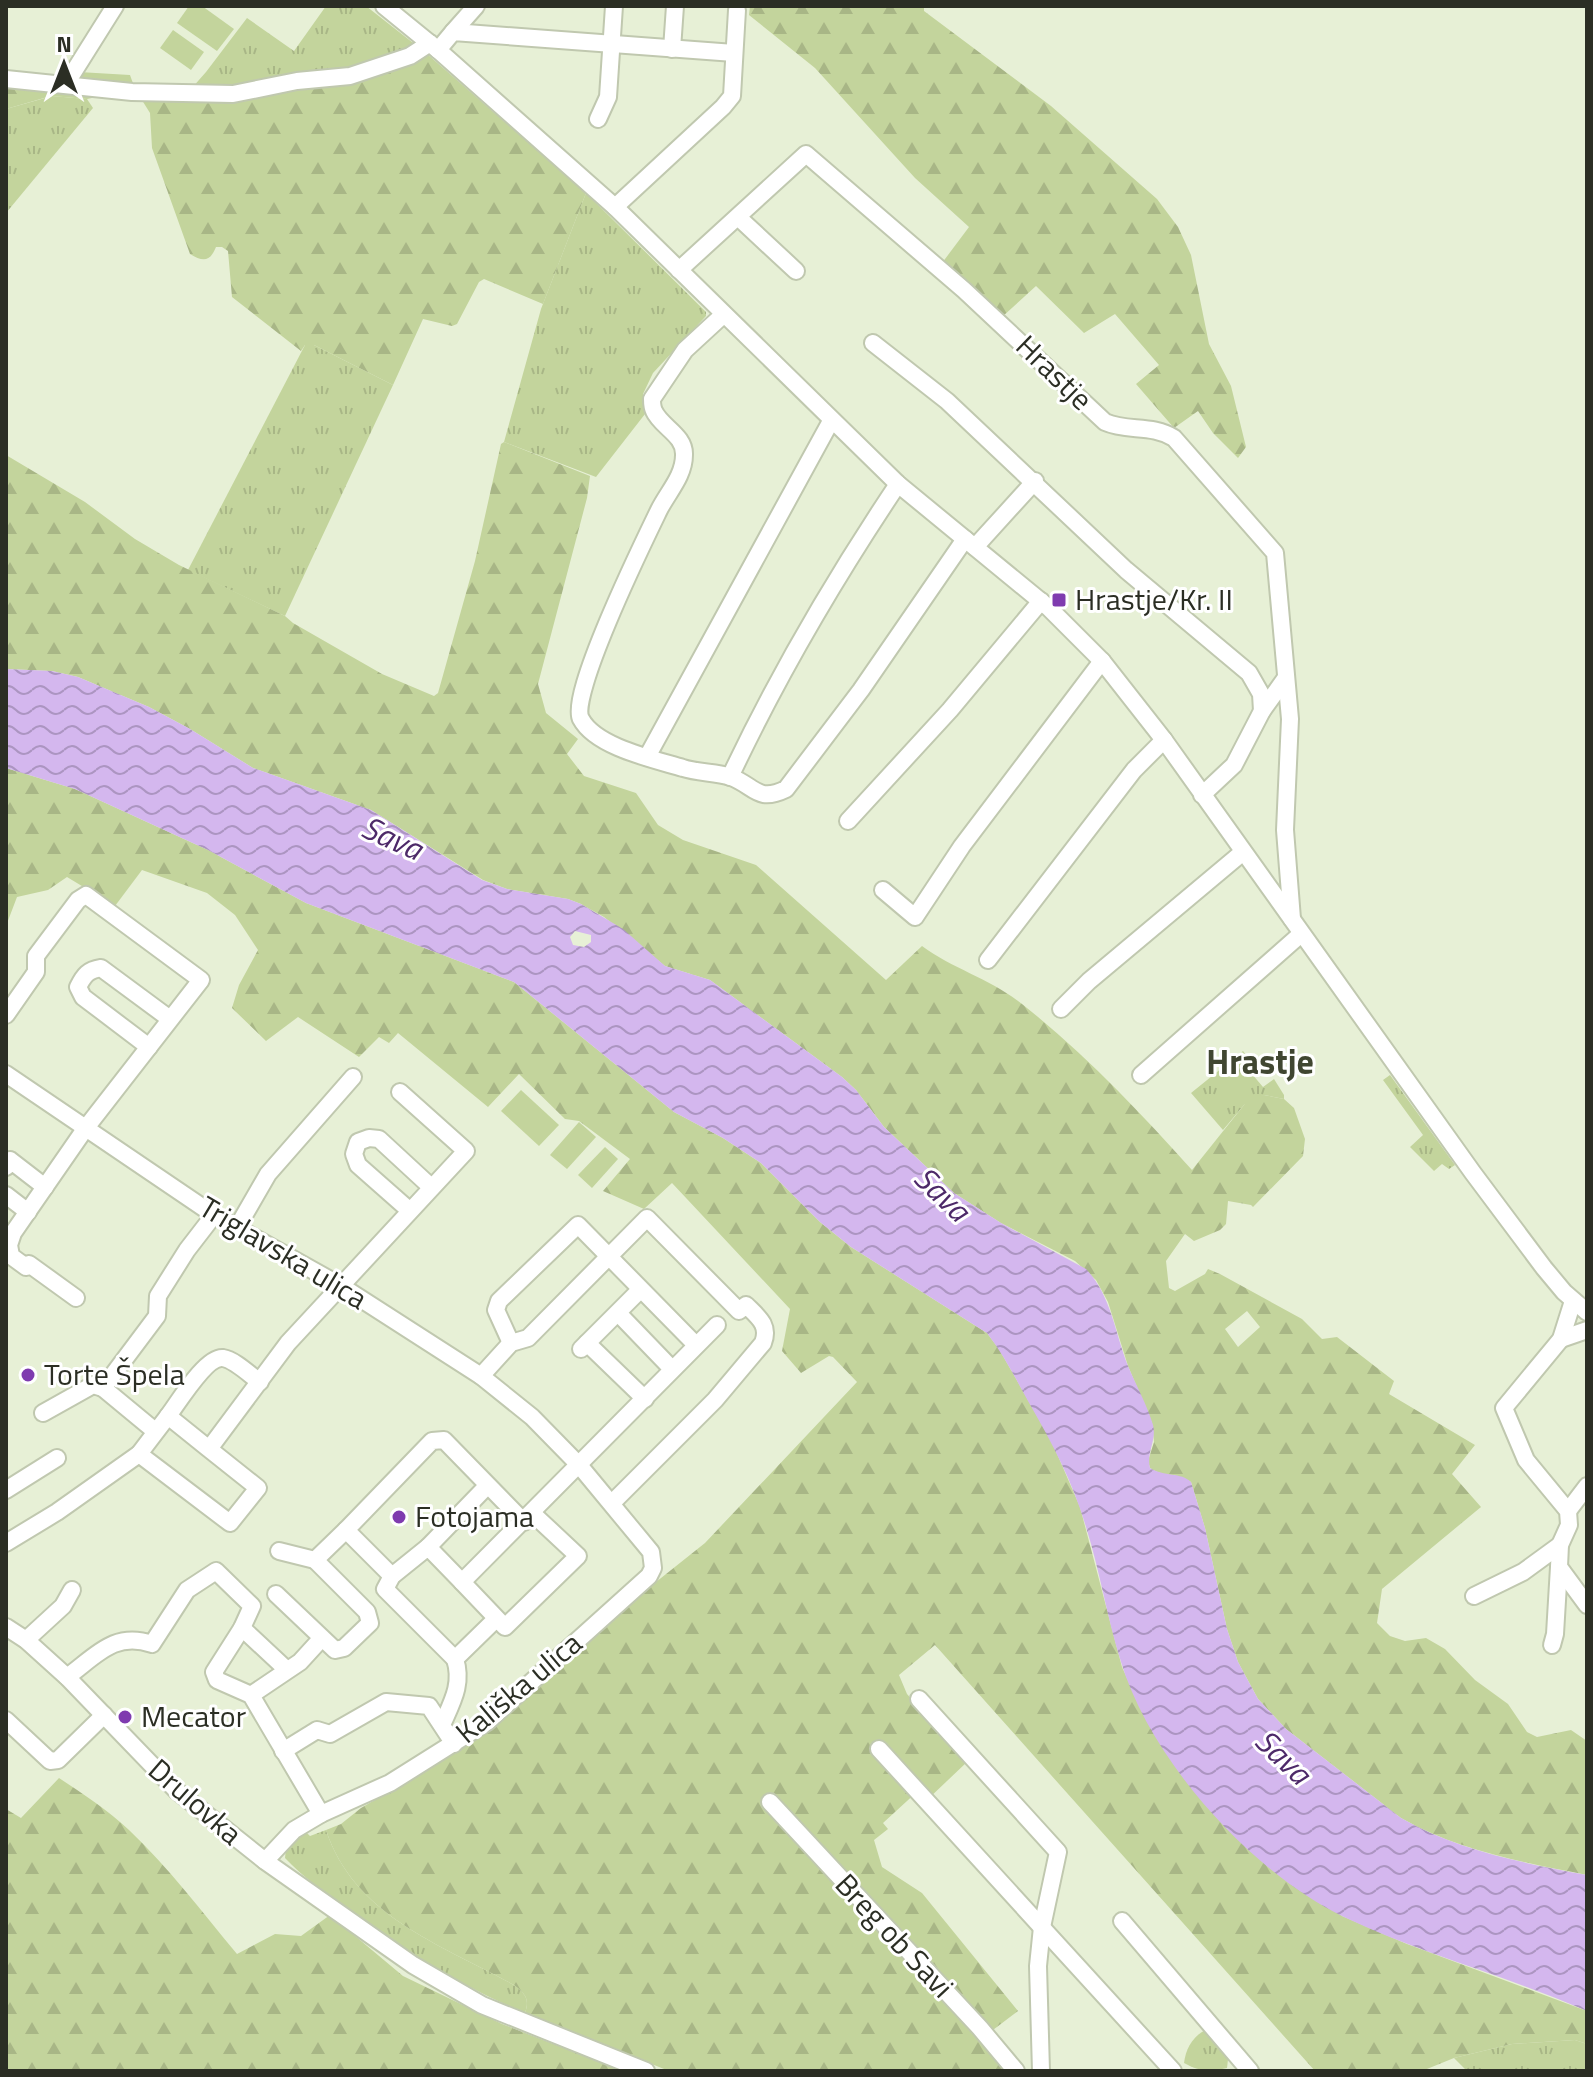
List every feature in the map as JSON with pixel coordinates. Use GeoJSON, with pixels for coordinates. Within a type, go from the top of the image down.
{"type":"FeatureCollection","features":[{"type":"Feature","properties":{"kind":"street"},"geometry":{"type":"LineString","coordinates":[[66,84],[115,6]]}},
{"type":"Feature","properties":{"kind":"street"},"geometry":{"type":"LineString","coordinates":[[384,6],[434,46],[615,207],[898,484],[1041,601],[1102,661],[1164,740],[1473,1173],[1544,1268],[1580,1307],[1561,1339],[1504,1408],[1526,1460],[1568,1511],[1569,1525],[1560,1545],[1552,1645]]}},
{"type":"Feature","properties":{"kind":"street"},"geometry":{"type":"LineString","coordinates":[[6,79],[132,92],[233,94],[297,81],[350,76],[434,46],[453,32],[476,6]]}},
{"type":"Feature","properties":{"kind":"street"},"geometry":{"type":"LineString","coordinates":[[598,119],[608,97],[614,6]]}},
{"type":"Feature","properties":{"kind":"street"},"geometry":{"type":"LineString","coordinates":[[672,49],[675,6]]}},
{"type":"Feature","properties":{"kind":"street"},"geometry":{"type":"LineString","coordinates":[[615,207],[732,96],[737,10]]}},
{"type":"Feature","properties":{"kind":"street"},"geometry":{"type":"LineString","coordinates":[[453,32],[734,53]]}},
{"type":"Feature","properties":{"kind":"street","name":"Hrastje"},"geometry":{"type":"LineString","coordinates":[[679,270],[806,154],[964,290],[1105,422],[1113,426],[1162,430],[1174,438],[1275,553],[1290,719],[1285,830],[1297,927]]}},
{"type":"Feature","properties":{"kind":"street"},"geometry":{"type":"LineString","coordinates":[[739,218],[796,271]]}},
{"type":"Feature","properties":{"kind":"street"},"geometry":{"type":"LineString","coordinates":[[723,315],[685,350],[652,399],[654,411],[675,434],[685,451],[682,470],[660,507],[606,624],[578,702],[579,717],[598,738],[701,774],[730,777],[759,794],[774,795],[786,789],[970,543],[1035,481]]}},
{"type":"Feature","properties":{"kind":"street"},"geometry":{"type":"LineString","coordinates":[[873,343],[947,401],[1126,570],[1249,673],[1261,694],[1262,711]]}},
{"type":"Feature","properties":{"kind":"street"},"geometry":{"type":"LineString","coordinates":[[647,757],[831,421]]}},
{"type":"Feature","properties":{"kind":"street"},"geometry":{"type":"LineString","coordinates":[[730,777],[795,651],[851,554],[898,484]]}},
{"type":"Feature","properties":{"kind":"street"},"geometry":{"type":"LineString","coordinates":[[848,821],[950,710],[1041,601]]}},
{"type":"Feature","properties":{"kind":"street"},"geometry":{"type":"LineString","coordinates":[[883,890],[915,917],[962,846],[1102,661]]}},
{"type":"Feature","properties":{"kind":"street"},"geometry":{"type":"LineString","coordinates":[[1202,795],[1234,765],[1262,711],[1285,679]]}},
{"type":"Feature","properties":{"kind":"street"},"geometry":{"type":"LineString","coordinates":[[988,960],[1134,770],[1164,740]]}},
{"type":"Feature","properties":{"kind":"street"},"geometry":{"type":"LineString","coordinates":[[1061,1009],[1089,981],[1243,852]]}},
{"type":"Feature","properties":{"kind":"street"},"geometry":{"type":"LineString","coordinates":[[6,1015],[36,972],[36,956],[78,900],[86,895],[201,980],[85,1129],[13,1233],[9,1245],[11,1256],[26,1267],[29,1264],[76,1298]]}},
{"type":"Feature","properties":{"kind":"street"},"geometry":{"type":"LineString","coordinates":[[1141,1075],[1297,927]]}},
{"type":"Feature","properties":{"kind":"street"},"geometry":{"type":"LineString","coordinates":[[149,1047],[83,997],[78,987],[83,977],[91,969],[101,968],[170,1019]]}},
{"type":"Feature","properties":{"kind":"street","name":"Triglavska ulica"},"geometry":{"type":"LineString","coordinates":[[6,1074],[214,1215],[341,1286],[481,1376]]}},
{"type":"Feature","properties":{"kind":"street"},"geometry":{"type":"LineString","coordinates":[[238,1226],[268,1174],[353,1077]]}},
{"type":"Feature","properties":{"kind":"street"},"geometry":{"type":"LineString","coordinates":[[209,1449],[288,1343],[466,1151],[400,1092]]}},
{"type":"Feature","properties":{"kind":"street"},"geometry":{"type":"LineString","coordinates":[[409,1210],[358,1165],[354,1154],[358,1142],[369,1138],[379,1139],[431,1187]]}},
{"type":"Feature","properties":{"kind":"street"},"geometry":{"type":"LineString","coordinates":[[6,1167],[10,1160],[45,1187]]}},
{"type":"Feature","properties":{"kind":"street"},"geometry":{"type":"LineString","coordinates":[[6,1195],[28,1212]]}},
{"type":"Feature","properties":{"kind":"street"},"geometry":{"type":"LineString","coordinates":[[103,1388],[157,1316],[158,1296],[214,1215]]}},
{"type":"Feature","properties":{"kind":"street"},"geometry":{"type":"LineString","coordinates":[[481,1376],[511,1343],[528,1338],[647,1218],[739,1311],[746,1305],[764,1322],[767,1334],[763,1343],[715,1400],[612,1503]]}},
{"type":"Feature","properties":{"kind":"street"},"geometry":{"type":"LineString","coordinates":[[511,1343],[496,1310],[499,1301],[578,1225],[696,1345]]}},
{"type":"Feature","properties":{"kind":"street"},"geometry":{"type":"LineString","coordinates":[[640,1290],[584,1346],[645,1399]]}},
{"type":"Feature","properties":{"kind":"street"},"geometry":{"type":"LineString","coordinates":[[618,1313],[672,1369]]}},
{"type":"Feature","properties":{"kind":"street"},"geometry":{"type":"LineString","coordinates":[[462,1582],[717,1325]]}},
{"type":"Feature","properties":{"kind":"street"},"geometry":{"type":"LineString","coordinates":[[1561,1339],[1587,1330]]}},
{"type":"Feature","properties":{"kind":"street"},"geometry":{"type":"LineString","coordinates":[[6,1543],[57,1512],[139,1454],[206,1365],[218,1358],[227,1358],[260,1382]]}},
{"type":"Feature","properties":{"kind":"street","name":"Kališka ulica"},"geometry":{"type":"LineString","coordinates":[[265,1861],[294,1830],[321,1814],[390,1783],[487,1722],[649,1576],[653,1568],[651,1552],[579,1465],[532,1417],[481,1376]]}},
{"type":"Feature","properties":{"kind":"street"},"geometry":{"type":"LineString","coordinates":[[43,1413],[93,1385],[103,1388],[155,1431]]}},
{"type":"Feature","properties":{"kind":"street"},"geometry":{"type":"LineString","coordinates":[[139,1454],[230,1523],[258,1488],[168,1416]]}},
{"type":"Feature","properties":{"kind":"street","name":"Kališka ulica"},"geometry":{"type":"LineString","coordinates":[[346,1530],[432,1441],[444,1440],[487,1486],[578,1556],[505,1627],[496,1619],[455,1659]]}},
{"type":"Feature","properties":{"kind":"street"},"geometry":{"type":"LineString","coordinates":[[6,1490],[57,1458]]}},
{"type":"Feature","properties":{"kind":"street"},"geometry":{"type":"LineString","coordinates":[[367,1612],[379,1601],[389,1582],[487,1486]]}},
{"type":"Feature","properties":{"kind":"street"},"geometry":{"type":"LineString","coordinates":[[1568,1511],[1587,1486]]}},
{"type":"Feature","properties":{"kind":"street"},"geometry":{"type":"LineString","coordinates":[[315,1560],[346,1530],[455,1659],[459,1686],[442,1725]]}},
{"type":"Feature","properties":{"kind":"street"},"geometry":{"type":"LineString","coordinates":[[1474,1596],[1523,1572],[1560,1545]]}},
{"type":"Feature","properties":{"kind":"street"},"geometry":{"type":"LineString","coordinates":[[428,1547],[496,1619]]}},
{"type":"Feature","properties":{"kind":"street"},"geometry":{"type":"LineString","coordinates":[[276,1594],[335,1650],[344,1648],[370,1623],[367,1612],[315,1560],[279,1551]]}},
{"type":"Feature","properties":{"kind":"street"},"geometry":{"type":"LineString","coordinates":[[1559,1567],[1587,1605]]}},
{"type":"Feature","properties":{"kind":"street"},"geometry":{"type":"LineString","coordinates":[[67,1677],[118,1640],[141,1640],[152,1644],[187,1590],[216,1571],[252,1606],[214,1672],[217,1680],[251,1695],[321,1814]]}},
{"type":"Feature","properties":{"kind":"street"},"geometry":{"type":"LineString","coordinates":[[26,1640],[63,1606],[72,1590]]}},
{"type":"Feature","properties":{"kind":"street","name":"Drulovka"},"geometry":{"type":"LineString","coordinates":[[6,1627],[26,1640],[67,1677],[177,1791],[265,1861],[413,1965],[482,2005],[646,2071]]}},
{"type":"Feature","properties":{"kind":"street"},"geometry":{"type":"LineString","coordinates":[[242,1628],[286,1669]]}},
{"type":"Feature","properties":{"kind":"street"},"geometry":{"type":"LineString","coordinates":[[251,1695],[300,1662],[321,1639]]}},
{"type":"Feature","properties":{"kind":"street"},"geometry":{"type":"LineString","coordinates":[[919,1699],[1058,1852],[1042,1927],[1037,2006],[1041,2071]]}},
{"type":"Feature","properties":{"kind":"street"},"geometry":{"type":"LineString","coordinates":[[283,1751],[317,1730],[330,1734],[386,1702],[429,1706],[454,1744]]}},
{"type":"Feature","properties":{"kind":"street"},"geometry":{"type":"LineString","coordinates":[[6,1720],[50,1761],[58,1760],[104,1715]]}},
{"type":"Feature","properties":{"kind":"street"},"geometry":{"type":"LineString","coordinates":[[879,1749],[1173,2071]]}},
{"type":"Feature","properties":{"kind":"street","name":"Breg ob Savi"},"geometry":{"type":"LineString","coordinates":[[770,1802],[1016,2071]]}},
{"type":"Feature","properties":{"kind":"street"},"geometry":{"type":"LineString","coordinates":[[1122,1921],[1250,2071]]}},
{"type":"Feature","properties":{"kind":"green space"},"geometry":{"type":"Polygon","coordinates":[[[189,6],[202,6],[234,29],[217,51],[177,23],[189,6]]]}},
{"type":"Feature","properties":{"kind":"green space"},"geometry":{"type":"Polygon","coordinates":[[[326,6],[366,6],[417,46],[390,61],[239,90],[191,89],[247,18],[294,51],[326,6]]]}},
{"type":"Feature","properties":{"kind":"green space"},"geometry":{"type":"Polygon","coordinates":[[[750,6],[924,6],[924,11],[1051,106],[1157,199],[1178,227],[1191,255],[1209,344],[1231,386],[1246,447],[1238,458],[1213,433],[1198,411],[1174,428],[1136,384],[1159,365],[1115,314],[1084,333],[1036,286],[1002,317],[942,263],[969,227],[915,178],[815,68],[749,15],[750,6]]]}},
{"type":"Feature","properties":{"kind":"green space"},"geometry":{"type":"Polygon","coordinates":[[[173,30],[204,52],[191,70],[160,48],[173,30]]]}},
{"type":"Feature","properties":{"kind":"green space"},"geometry":{"type":"Polygon","coordinates":[[[426,53],[586,193],[543,304],[484,279],[479,282],[457,324],[452,326],[423,319],[393,385],[314,345],[305,345],[301,351],[232,297],[228,251],[222,247],[216,247],[206,259],[190,254],[152,148],[150,113],[140,97],[210,98],[426,53]]]}},
{"type":"Feature","properties":{"kind":"green space"},"geometry":{"type":"Polygon","coordinates":[[[79,72],[130,75],[135,89],[87,99],[51,96],[6,109],[6,84],[63,85],[79,72]]]}},
{"type":"Feature","properties":{"kind":"green space"},"geometry":{"type":"Polygon","coordinates":[[[52,96],[87,99],[93,108],[6,213],[6,109],[52,96]]]}},
{"type":"Feature","properties":{"kind":"green space"},"geometry":{"type":"Polygon","coordinates":[[[586,193],[706,312],[706,316],[653,373],[643,394],[645,414],[596,477],[504,442],[541,309],[586,193]]]}},
{"type":"Feature","properties":{"kind":"green space"},"geometry":{"type":"Polygon","coordinates":[[[305,345],[314,345],[393,385],[285,616],[188,570],[305,345]]]}},
{"type":"Feature","properties":{"kind":"green space"},"geometry":{"type":"Polygon","coordinates":[[[504,442],[590,476],[587,498],[538,684],[546,713],[578,739],[567,754],[584,776],[636,793],[658,825],[683,840],[756,865],[886,980],[922,946],[1010,995],[1089,1062],[1192,1170],[1254,1096],[1284,1099],[1294,1108],[1305,1139],[1303,1156],[1253,1207],[1228,1201],[1226,1224],[1220,1230],[1194,1241],[1185,1234],[1166,1261],[1169,1288],[1175,1291],[1205,1274],[1208,1269],[1220,1274],[1302,1319],[1322,1339],[1337,1337],[1394,1381],[1389,1394],[1475,1445],[1452,1474],[1481,1507],[1382,1589],[1377,1623],[1390,1636],[1405,1641],[1426,1638],[1445,1649],[1475,1680],[1508,1704],[1527,1732],[1537,1737],[1571,1730],[1587,1741],[1587,1875],[1492,1854],[1423,1829],[1401,1818],[1286,1729],[1258,1699],[1238,1662],[1191,1482],[1150,1468],[1148,1461],[1154,1442],[1152,1423],[1128,1366],[1108,1302],[1096,1280],[1075,1261],[1001,1223],[954,1193],[884,1127],[842,1077],[710,980],[665,966],[604,917],[581,904],[507,889],[483,880],[371,810],[253,768],[149,707],[78,677],[52,671],[6,669],[6,455],[85,502],[135,539],[179,565],[285,616],[382,674],[434,696],[438,693],[475,561],[501,444],[504,442]],[[1247,1311],[1225,1329],[1238,1347],[1260,1327],[1247,1311]]]}},
{"type":"Feature","properties":{"kind":"green space"},"geometry":{"type":"Polygon","coordinates":[[[6,768],[75,789],[208,850],[306,903],[514,982],[674,1112],[761,1163],[820,1222],[851,1247],[987,1333],[1052,1442],[1080,1507],[1122,1667],[1141,1709],[1342,1916],[1407,1944],[1587,2011],[1587,2044],[1575,2040],[1512,2044],[1454,2058],[1422,2071],[1315,2071],[935,1645],[899,1675],[907,1694],[967,1762],[927,1800],[919,1790],[883,1823],[888,1829],[874,1840],[882,1867],[922,1893],[1018,2011],[981,2039],[1005,2071],[669,2071],[525,2013],[526,1997],[514,1985],[430,1941],[379,1906],[357,1885],[339,1860],[326,1830],[341,1824],[361,1808],[460,1750],[503,1715],[607,1621],[705,1543],[857,1382],[829,1356],[801,1373],[782,1351],[790,1309],[672,1183],[644,1209],[603,1191],[630,1159],[579,1121],[565,1119],[519,1074],[488,1107],[398,1033],[389,1043],[379,1037],[359,1057],[298,1017],[266,1041],[232,1008],[239,985],[258,950],[235,915],[207,893],[142,870],[115,906],[67,877],[48,890],[17,897],[6,926],[6,768]]]}},
{"type":"Feature","properties":{"kind":"green space"},"geometry":{"type":"Polygon","coordinates":[[[1243,1051],[1250,1060],[1246,1067],[1263,1087],[1274,1079],[1284,1099],[1264,1095],[1244,1105],[1223,1130],[1191,1093],[1243,1051]]]}},
{"type":"Feature","properties":{"kind":"green space"},"geometry":{"type":"Polygon","coordinates":[[[1390,1075],[1455,1165],[1449,1169],[1442,1164],[1434,1171],[1410,1147],[1423,1135],[1383,1080],[1390,1075]]]}},
{"type":"Feature","properties":{"kind":"green space"},"geometry":{"type":"Polygon","coordinates":[[[521,1090],[559,1125],[539,1146],[501,1111],[521,1090]]]}},
{"type":"Feature","properties":{"kind":"green space"},"geometry":{"type":"Polygon","coordinates":[[[579,1122],[596,1137],[567,1169],[550,1155],[579,1122]]]}},
{"type":"Feature","properties":{"kind":"green space"},"geometry":{"type":"Polygon","coordinates":[[[605,1147],[618,1159],[592,1188],[578,1175],[605,1147]]]}},
{"type":"Feature","properties":{"kind":"green space"},"geometry":{"type":"Polygon","coordinates":[[[59,1778],[129,1830],[185,1890],[237,1954],[275,1934],[301,1936],[330,1915],[403,1976],[502,2024],[623,2071],[6,2071],[6,1809],[21,1818],[59,1778]]]}},
{"type":"Feature","properties":{"kind":"green space"},"geometry":{"type":"Polygon","coordinates":[[[326,1830],[339,1860],[357,1885],[379,1906],[430,1941],[514,1985],[526,1997],[525,2013],[478,1991],[412,1953],[331,1898],[285,1858],[286,1848],[299,1835],[307,1833],[310,1836],[326,1830]]]}},
{"type":"Feature","properties":{"kind":"green space"},"geometry":{"type":"Polygon","coordinates":[[[1210,2028],[1229,2051],[1227,2068],[1205,2070],[1184,2063],[1192,2042],[1210,2028]]]}},
{"type":"Feature","properties":{"kind":"green space"},"geometry":{"type":"Polygon","coordinates":[[[1575,2040],[1587,2044],[1587,2068],[1467,2071],[1454,2058],[1512,2044],[1575,2040]]]}},
{"type":"Feature","properties":{"kind":"water","name":"Sava"},"geometry":{"type":"Polygon","coordinates":[[[6,669],[52,671],[78,677],[149,707],[253,768],[371,810],[482,880],[507,889],[581,904],[623,929],[665,966],[710,980],[842,1077],[884,1127],[954,1193],[1001,1223],[1086,1269],[1094,1279],[1107,1302],[1128,1366],[1153,1425],[1150,1468],[1191,1482],[1238,1662],[1258,1699],[1286,1729],[1401,1818],[1423,1829],[1492,1854],[1587,1875],[1587,2011],[1344,1917],[1274,1872],[1240,1843],[1209,1810],[1155,1737],[1135,1700],[1116,1645],[1075,1494],[1045,1431],[987,1333],[851,1247],[820,1222],[761,1163],[674,1112],[514,982],[306,903],[208,850],[75,789],[6,768],[6,669]],[[575,931],[570,937],[573,945],[584,947],[591,942],[591,935],[575,931]]]}},
{"type":"Feature","properties":{"kind":"place","name":"Hrastje/Kr. II"},"geometry":{"type":"Point","coordinates":[1059,600]}},
{"type":"Feature","properties":{"kind":"place","name":"Torte Špela"},"geometry":{"type":"Point","coordinates":[28,1375]}},
{"type":"Feature","properties":{"kind":"place","name":"Fotojama"},"geometry":{"type":"Point","coordinates":[399,1517]}},
{"type":"Feature","properties":{"kind":"place","name":"Mecator"},"geometry":{"type":"Point","coordinates":[125,1717]}},
{"type":"Feature","properties":{"kind":"district","name":"Hrastje"},"geometry":{"type":"Point","coordinates":[1260,1062]}}]}
